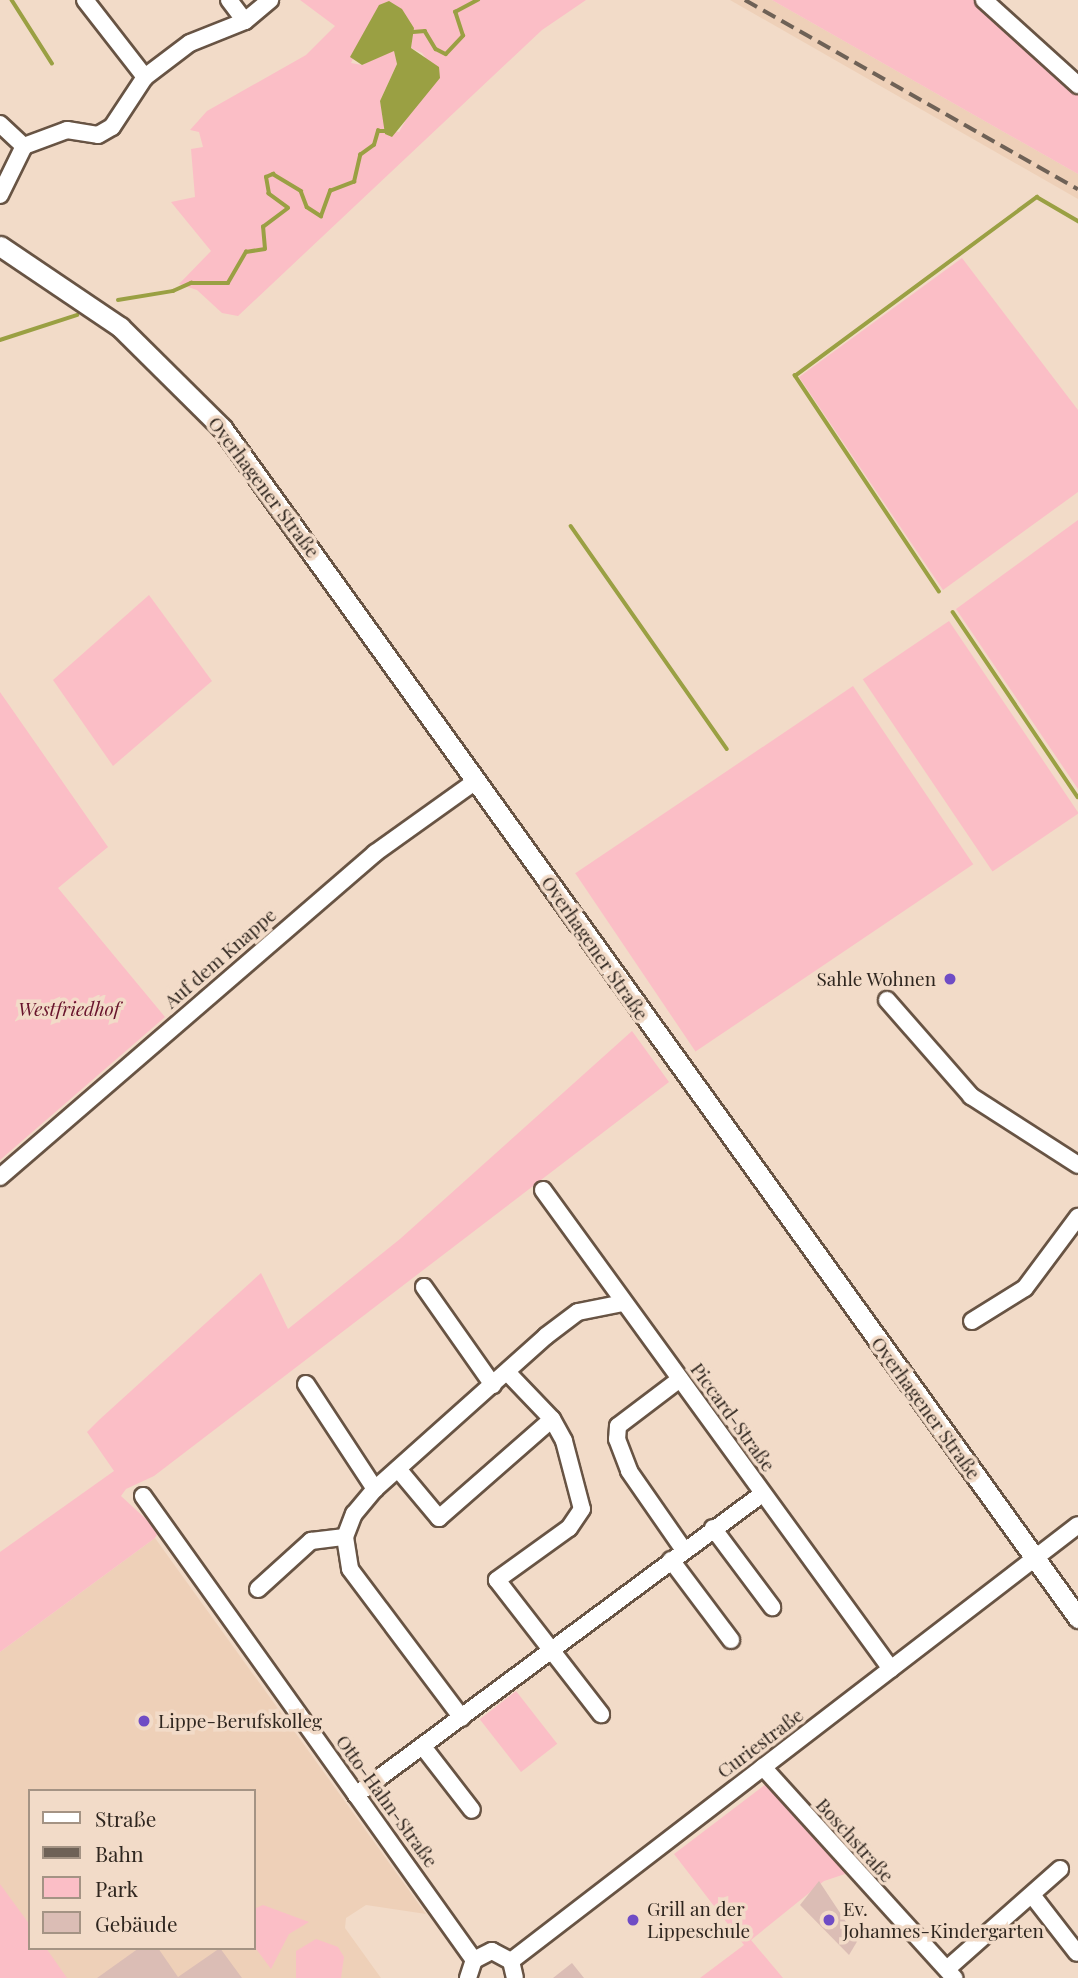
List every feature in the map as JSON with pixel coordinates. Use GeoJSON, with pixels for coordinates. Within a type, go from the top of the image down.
{"type":"FeatureCollection","features":[{"type":"Feature","properties":{"kind":"main road","name":"Overhagener Straße"},"geometry":{"type":"LineString","coordinates":[[0,246],[87,300],[153,355],[222,428],[1078,1618]]}},
{"type":"Feature","properties":{"kind":"street"},"geometry":{"type":"LineString","coordinates":[[85,0],[145,77]]}},
{"type":"Feature","properties":{"kind":"street"},"geometry":{"type":"LineString","coordinates":[[229,0],[245,20]]}},
{"type":"Feature","properties":{"kind":"street"},"geometry":{"type":"LineString","coordinates":[[0,195],[24,146],[66,130],[98,135],[113,127],[145,77],[190,43],[245,20],[270,0]]}},
{"type":"Feature","properties":{"kind":"street"},"geometry":{"type":"LineString","coordinates":[[984,0],[1078,85]]}},
{"type":"Feature","properties":{"kind":"street"},"geometry":{"type":"LineString","coordinates":[[0,124],[24,146]]}},
{"type":"Feature","properties":{"kind":"street","name":"Auf dem Knappe"},"geometry":{"type":"LineString","coordinates":[[0,1177],[375,853],[476,781]]}},
{"type":"Feature","properties":{"kind":"street"},"geometry":{"type":"LineString","coordinates":[[887,1000],[971,1096],[1078,1165]]}},
{"type":"Feature","properties":{"kind":"street","name":"Piccard-Straße"},"geometry":{"type":"LineString","coordinates":[[542,1190],[891,1669]]}},
{"type":"Feature","properties":{"kind":"street"},"geometry":{"type":"LineString","coordinates":[[972,1321],[1025,1288],[1078,1217]]}},
{"type":"Feature","properties":{"kind":"street"},"geometry":{"type":"LineString","coordinates":[[424,1287],[493,1385]]}},
{"type":"Feature","properties":{"kind":"street"},"geometry":{"type":"LineString","coordinates":[[462,1718],[350,1569],[345,1537],[354,1514],[375,1489],[578,1312],[623,1303]]}},
{"type":"Feature","properties":{"kind":"street"},"geometry":{"type":"LineString","coordinates":[[508,1372],[552,1419],[579,1483],[582,1509],[569,1528],[497,1580],[601,1714]]}},
{"type":"Feature","properties":{"kind":"street"},"geometry":{"type":"LineString","coordinates":[[680,1379],[618,1426],[617,1439],[639,1488],[677,1555],[731,1640]]}},
{"type":"Feature","properties":{"kind":"street"},"geometry":{"type":"LineString","coordinates":[[306,1384],[375,1489]]}},
{"type":"Feature","properties":{"kind":"street"},"geometry":{"type":"LineString","coordinates":[[398,1469],[439,1518],[552,1419]]}},
{"type":"Feature","properties":{"kind":"street"},"geometry":{"type":"LineString","coordinates":[[356,1796],[762,1494]]}},
{"type":"Feature","properties":{"kind":"street","name":"Otto-Hahn-Straße"},"geometry":{"type":"LineString","coordinates":[[143,1496],[474,1960]]}},
{"type":"Feature","properties":{"kind":"street","name":"Curiestraße"},"geometry":{"type":"LineString","coordinates":[[511,1961],[1078,1525]]}},
{"type":"Feature","properties":{"kind":"street"},"geometry":{"type":"LineString","coordinates":[[713,1528],[772,1607]]}},
{"type":"Feature","properties":{"kind":"street"},"geometry":{"type":"LineString","coordinates":[[258,1589],[311,1541],[345,1537]]}},
{"type":"Feature","properties":{"kind":"street"},"geometry":{"type":"LineString","coordinates":[[424,1748],[472,1810]]}},
{"type":"Feature","properties":{"kind":"street","name":"Boschstraße"},"geometry":{"type":"LineString","coordinates":[[763,1767],[950,1974],[1060,1869]]}},
{"type":"Feature","properties":{"kind":"street"},"geometry":{"type":"LineString","coordinates":[[1032,1895],[1077,1954]]}},
{"type":"Feature","properties":{"kind":"street"},"geometry":{"type":"LineString","coordinates":[[468,1978],[474,1960],[492,1951],[511,1961],[515,1978]]}},
{"type":"Feature","properties":{"kind":"shaded area"},"geometry":{"type":"Polygon","coordinates":[[[730,0],[772,0],[1078,174],[1078,199],[730,0]]]}},
{"type":"Feature","properties":{"kind":"shaded area"},"geometry":{"type":"Polygon","coordinates":[[[389,1],[402,9],[414,28],[411,48],[439,67],[440,78],[392,137],[385,134],[380,101],[397,64],[394,51],[362,65],[350,57],[379,5],[389,1]]]}},
{"type":"Feature","properties":{"kind":"shaded area","name":"Lippe-Berufskolleg"},"geometry":{"type":"Polygon","coordinates":[[[155,1538],[426,1914],[366,1905],[346,1918],[345,1928],[381,1978],[0,1978],[0,1652],[155,1538]]]}},
{"type":"Feature","properties":{"kind":"green space"},"geometry":{"type":"Polygon","coordinates":[[[300,0],[586,0],[542,30],[238,316],[222,313],[197,290],[179,284],[211,251],[171,202],[195,197],[191,149],[203,147],[199,132],[190,130],[207,111],[306,55],[335,26],[300,0]],[[366,31],[351,63],[362,65],[394,50],[397,64],[380,101],[385,130],[399,132],[418,99],[440,78],[422,53],[411,48],[413,32],[366,31]]]}},
{"type":"Feature","properties":{"kind":"green space"},"geometry":{"type":"Polygon","coordinates":[[[772,0],[973,0],[1078,93],[1078,174],[772,0]]]}},
{"type":"Feature","properties":{"kind":"green space"},"geometry":{"type":"Polygon","coordinates":[[[962,258],[1078,410],[1078,492],[943,590],[799,377],[962,258]]]}},
{"type":"Feature","properties":{"kind":"green space"},"geometry":{"type":"Polygon","coordinates":[[[1078,520],[1078,789],[956,609],[1078,520]]]}},
{"type":"Feature","properties":{"kind":"green space"},"geometry":{"type":"Polygon","coordinates":[[[149,595],[212,681],[113,766],[53,680],[149,595]]]}},
{"type":"Feature","properties":{"kind":"green space"},"geometry":{"type":"Polygon","coordinates":[[[949,621],[1078,812],[993,871],[863,679],[949,621]]]}},
{"type":"Feature","properties":{"kind":"green space"},"geometry":{"type":"Polygon","coordinates":[[[853,686],[973,864],[695,1052],[575,873],[853,686]]]}},
{"type":"Feature","properties":{"kind":"green space","name":"Westfriedhof"},"geometry":{"type":"Polygon","coordinates":[[[0,692],[108,847],[58,888],[165,1017],[0,1160],[0,692]]]}},
{"type":"Feature","properties":{"kind":"green space"},"geometry":{"type":"Polygon","coordinates":[[[632,1031],[669,1082],[154,1476],[126,1489],[121,1496],[159,1531],[155,1538],[0,1652],[0,1552],[114,1471],[87,1432],[99,1420],[261,1273],[288,1329],[400,1239],[632,1031]]]}},
{"type":"Feature","properties":{"kind":"green space"},"geometry":{"type":"Polygon","coordinates":[[[516,1691],[557,1744],[521,1772],[480,1719],[516,1691]]]}},
{"type":"Feature","properties":{"kind":"green space"},"geometry":{"type":"Polygon","coordinates":[[[766,1784],[848,1873],[824,1881],[751,1940],[783,1978],[700,1978],[744,1945],[674,1854],[766,1784]]]}},
{"type":"Feature","properties":{"kind":"green space"},"geometry":{"type":"Polygon","coordinates":[[[0,1884],[28,1922],[28,1950],[47,1950],[67,1978],[0,1978],[0,1884]]]}},
{"type":"Feature","properties":{"kind":"green space"},"geometry":{"type":"Polygon","coordinates":[[[263,1905],[309,1922],[289,1934],[271,1969],[256,1949],[256,1908],[263,1905]]]}},
{"type":"Feature","properties":{"kind":"green space"},"geometry":{"type":"Polygon","coordinates":[[[316,1939],[338,1947],[344,1957],[341,1978],[296,1978],[296,1951],[316,1939]]]}},
{"type":"Feature","properties":{"kind":"building","name":"Ev. Johannes-Kindergarten"},"geometry":{"type":"Polygon","coordinates":[[[819,1881],[858,1940],[849,1955],[800,1905],[819,1881]]]}},
{"type":"Feature","properties":{"kind":"building"},"geometry":{"type":"Polygon","coordinates":[[[136,1950],[159,1950],[178,1977],[217,1950],[221,1950],[242,1978],[97,1978],[136,1950]]]}},
{"type":"Feature","properties":{"kind":"building"},"geometry":{"type":"Polygon","coordinates":[[[572,1963],[584,1978],[553,1978],[572,1963]]]}},
{"type":"Feature","properties":{"kind":"waterway"},"geometry":{"type":"LineString","coordinates":[[12,0],[52,63]]}},
{"type":"Feature","properties":{"kind":"waterway"},"geometry":{"type":"LineString","coordinates":[[413,32],[425,31],[436,49],[446,54],[463,36],[455,12],[478,0]]}},
{"type":"Feature","properties":{"kind":"waterway"},"geometry":{"type":"LineString","coordinates":[[118,300],[173,291],[191,283],[228,283],[246,252],[265,249],[263,227],[288,208],[269,194],[266,177],[273,174],[301,191],[307,207],[321,216],[330,191],[354,182],[360,155],[374,145],[378,131],[385,131]]}},
{"type":"Feature","properties":{"kind":"waterway"},"geometry":{"type":"LineString","coordinates":[[939,592],[795,376],[1037,197],[1078,221]]}},
{"type":"Feature","properties":{"kind":"waterway"},"geometry":{"type":"LineString","coordinates":[[0,340],[77,315]]}},
{"type":"Feature","properties":{"kind":"waterway"},"geometry":{"type":"LineString","coordinates":[[571,526],[727,749]]}},
{"type":"Feature","properties":{"kind":"waterway"},"geometry":{"type":"LineString","coordinates":[[953,612],[1078,797]]}},
{"type":"Feature","properties":{"kind":"railway"},"geometry":{"type":"LineString","coordinates":[[745,0],[1078,189]]}},
{"type":"Feature","properties":{"kind":"place","name":"Sahle Wohnen"},"geometry":{"type":"Point","coordinates":[950,979]}},
{"type":"Feature","properties":{"kind":"place","name":"Lippe-Berufskolleg"},"geometry":{"type":"Point","coordinates":[144,1721]}},
{"type":"Feature","properties":{"kind":"place","name":"Grill an der Lippeschule"},"geometry":{"type":"Point","coordinates":[633,1920]}},
{"type":"Feature","properties":{"kind":"place","name":"Ev. Johannes-Kindergarten"},"geometry":{"type":"Point","coordinates":[829,1920]}}]}
